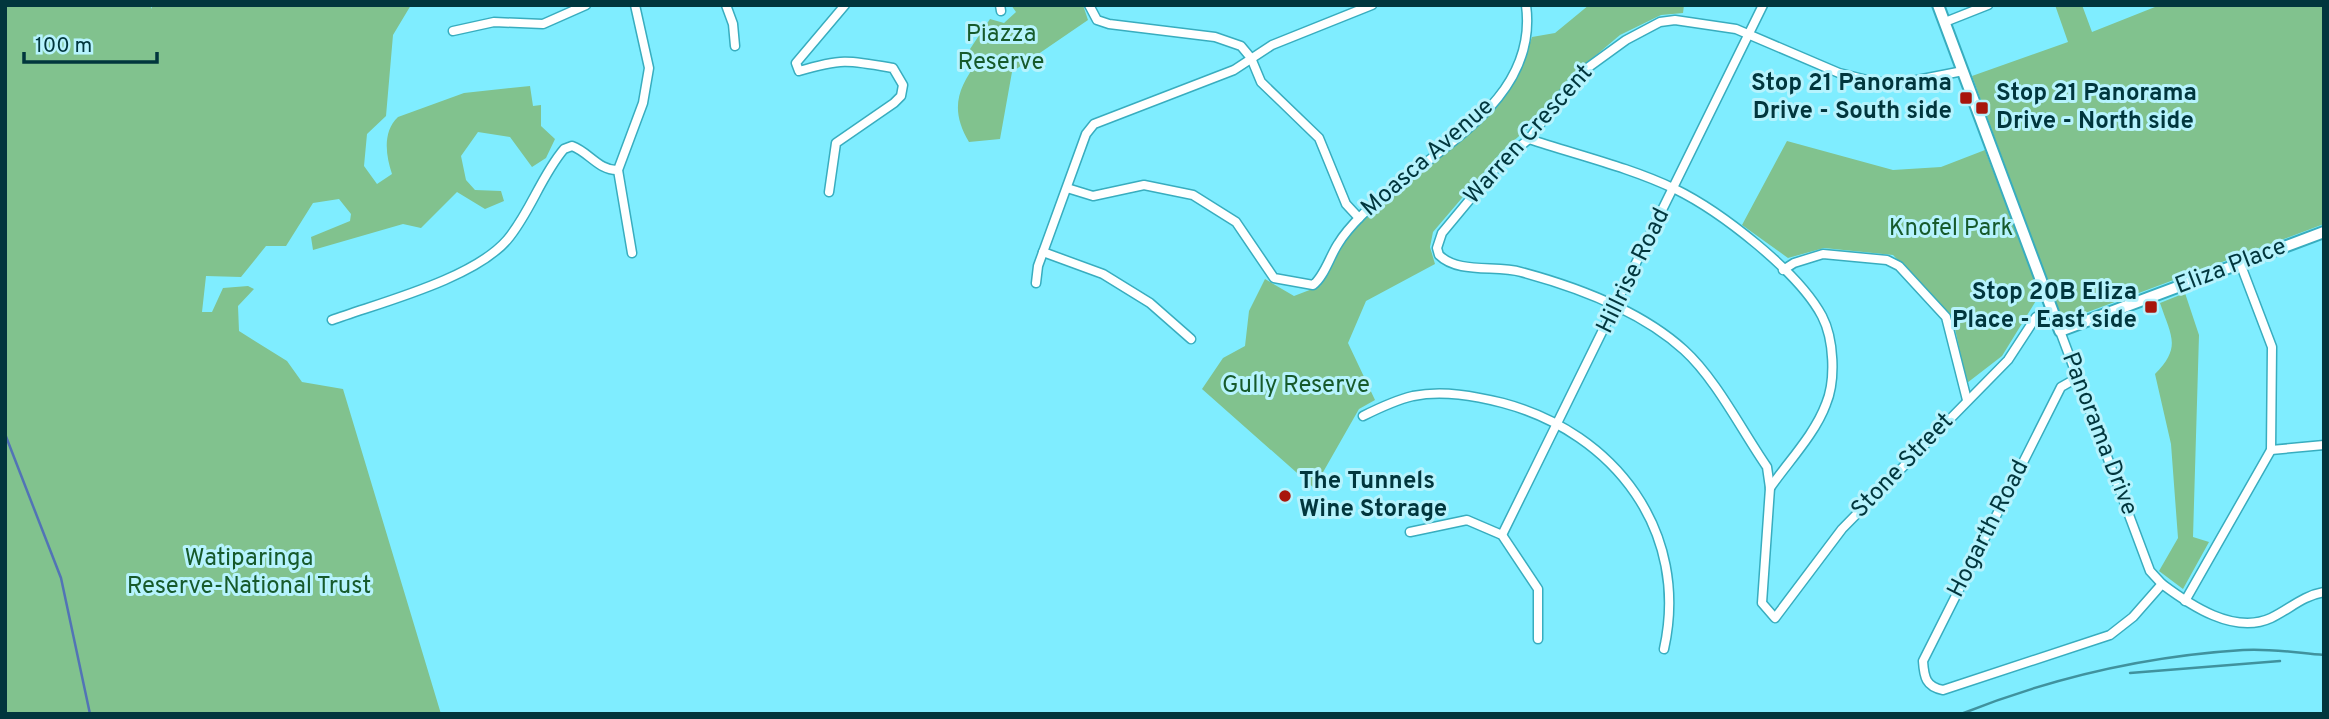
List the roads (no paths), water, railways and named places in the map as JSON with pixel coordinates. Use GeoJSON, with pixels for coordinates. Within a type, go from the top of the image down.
{"type":"FeatureCollection","features":[{"type":"Feature","properties":{"kind":"street"},"geometry":{"type":"LineString","coordinates":[[453,31],[494,22],[543,24],[586,5]]}},
{"type":"Feature","properties":{"kind":"street"},"geometry":{"type":"LineString","coordinates":[[632,253],[618,170],[648,83],[649,68],[635,5]]}},
{"type":"Feature","properties":{"kind":"street"},"geometry":{"type":"LineString","coordinates":[[726,5],[733,23],[735,46]]}},
{"type":"Feature","properties":{"kind":"street"},"geometry":{"type":"LineString","coordinates":[[829,192],[836,143],[901,96],[901,78],[893,68],[838,59],[799,71],[796,63],[845,5]]}},
{"type":"Feature","properties":{"kind":"street"},"geometry":{"type":"LineString","coordinates":[[1036,283],[1043,252],[1086,134],[1094,124],[1234,70],[1272,45],[1372,5]]}},
{"type":"Feature","properties":{"kind":"street","name":"Moasca Avenue"},"geometry":{"type":"LineString","coordinates":[[1067,188],[1093,196],[1144,185],[1193,195],[1236,222],[1274,278],[1308,286],[1317,282],[1340,240],[1359,218],[1469,126],[1514,77],[1529,27],[1526,5]]}},
{"type":"Feature","properties":{"kind":"street","name":"Hillrise Road"},"geometry":{"type":"LineString","coordinates":[[1502,535],[1675,189],[1763,5]]}},
{"type":"Feature","properties":{"kind":"street","name":"Panorama Drive"},"geometry":{"type":"LineString","coordinates":[[1938,5],[2150,571],[2162,584]]}},
{"type":"Feature","properties":{"kind":"street"},"geometry":{"type":"LineString","coordinates":[[1945,22],[1988,5]]}},
{"type":"Feature","properties":{"kind":"street"},"geometry":{"type":"LineString","coordinates":[[1089,8],[1097,20],[1109,24],[1215,37],[1241,46],[1251,58],[1261,82],[1320,138],[1346,204],[1359,218]]}},
{"type":"Feature","properties":{"kind":"street","name":"Warren Crescent"},"geometry":{"type":"LineString","coordinates":[[1617,306],[1523,272],[1457,265],[1439,255],[1437,248],[1442,233],[1501,162],[1529,139],[1546,114],[1586,69],[1626,40],[1660,22],[1675,20],[1710,24],[1749,34],[1807,61],[1875,82],[1907,82],[1963,71]]}},
{"type":"Feature","properties":{"kind":"street"},"geometry":{"type":"LineString","coordinates":[[1529,139],[1675,189],[1744,235],[1783,270],[1822,317],[1831,345],[1832,370],[1826,404],[1770,488]]}},
{"type":"Feature","properties":{"kind":"street"},"geometry":{"type":"LineString","coordinates":[[332,320],[468,270],[491,255],[518,226],[564,149],[572,146],[580,149],[595,162],[618,170]]}},
{"type":"Feature","properties":{"kind":"street","name":"Eliza Place"},"geometry":{"type":"LineString","coordinates":[[2060,331],[2324,232]]}},
{"type":"Feature","properties":{"kind":"street"},"geometry":{"type":"LineString","coordinates":[[1043,252],[1103,274],[1150,303],[1191,340]]}},
{"type":"Feature","properties":{"kind":"street"},"geometry":{"type":"LineString","coordinates":[[1783,270],[1794,263],[1823,254],[1886,260],[1899,266],[1946,317],[1967,400]]}},
{"type":"Feature","properties":{"kind":"street"},"geometry":{"type":"LineString","coordinates":[[2185,601],[2271,450],[2272,347],[2240,263]]}},
{"type":"Feature","properties":{"kind":"street"},"geometry":{"type":"LineString","coordinates":[[1617,306],[1684,350],[1700,369],[1767,467],[1770,488]]}},
{"type":"Feature","properties":{"kind":"street","name":"Stone Street"},"geometry":{"type":"LineString","coordinates":[[1770,488],[1762,603],[1775,618],[1842,529],[2008,359],[2036,317],[2051,309]]}},
{"type":"Feature","properties":{"kind":"street","name":"Hogarth Road"},"geometry":{"type":"LineString","coordinates":[[2077,378],[2061,387],[1923,661],[1924,677],[1933,688],[1943,690],[2110,635],[2133,617],[2162,584]]}},
{"type":"Feature","properties":{"kind":"street"},"geometry":{"type":"LineString","coordinates":[[1363,416],[1414,396],[1459,394],[1521,408],[1558,423],[1591,444],[1616,470],[1655,525],[1665,554],[1670,583],[1664,649]]}},
{"type":"Feature","properties":{"kind":"street"},"geometry":{"type":"LineString","coordinates":[[2271,450],[2324,446]]}},
{"type":"Feature","properties":{"kind":"street"},"geometry":{"type":"LineString","coordinates":[[1410,532],[1467,520],[1502,535],[1538,589],[1538,639]]}},
{"type":"Feature","properties":{"kind":"street"},"geometry":{"type":"LineString","coordinates":[[2162,584],[2197,609],[2232,620],[2255,622],[2269,619],[2301,598],[2324,592]]}},
{"type":"Feature","properties":{"kind":"waterway"},"geometry":{"type":"LineString","coordinates":[[5,434],[61,578],[90,714]]}},
{"type":"Feature","properties":{"kind":"railway"},"geometry":{"type":"LineString","coordinates":[[1961,714],[2064,680],[2171,657],[2253,650],[2324,655]]}},
{"type":"Feature","properties":{"kind":"railway"},"geometry":{"type":"LineString","coordinates":[[2130,673],[2280,661]]}},
{"type":"Feature","properties":{"kind":"place","name":"Stop 21 Panorama Drive - South side"},"geometry":{"type":"Point","coordinates":[1966,98]}},
{"type":"Feature","properties":{"kind":"place","name":"Stop 21 Panorama Drive - North side"},"geometry":{"type":"Point","coordinates":[1982,108]}},
{"type":"Feature","properties":{"kind":"place","name":"Stop 20B Eliza Place - East side"},"geometry":{"type":"Point","coordinates":[2151,307]}},
{"type":"Feature","properties":{"kind":"place","name":"The Tunnels Wine Storage"},"geometry":{"type":"Point","coordinates":[1285,496]}},
{"type":"Feature","properties":{"kind":"park label","name":"Piazza Reserve"},"geometry":{"type":"Point","coordinates":[1001,49]}},
{"type":"Feature","properties":{"kind":"park label","name":"Knofel Park"},"geometry":{"type":"Point","coordinates":[1951,229]}},
{"type":"Feature","properties":{"kind":"park label","name":"Gully Reserve"},"geometry":{"type":"Point","coordinates":[1296,386]}},
{"type":"Feature","properties":{"kind":"park label","name":"Watiparinga Reserve-National Trust"},"geometry":{"type":"Point","coordinates":[249,573]}}]}
